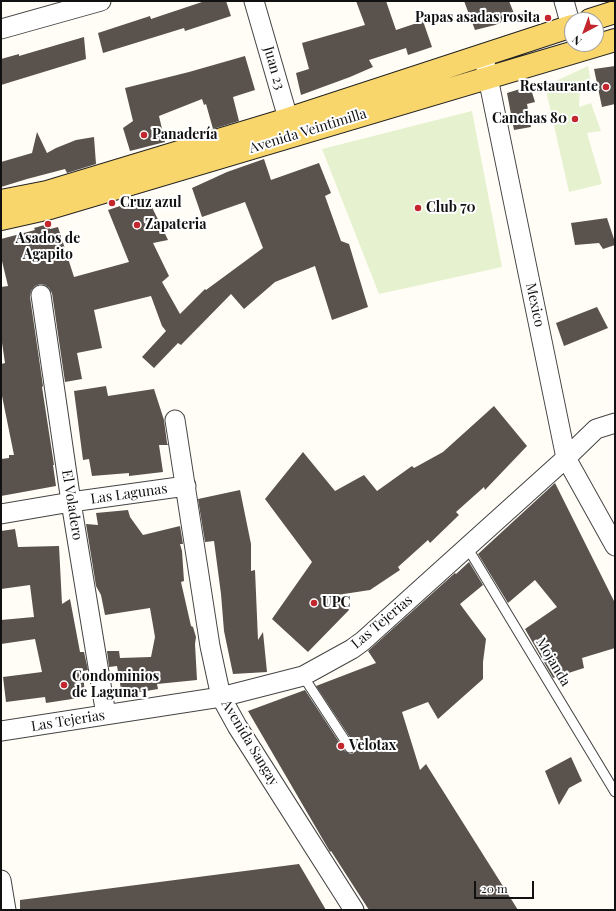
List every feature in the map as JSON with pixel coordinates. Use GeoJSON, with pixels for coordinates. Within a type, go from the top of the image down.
{"type":"FeatureCollection","features":[{"type":"Feature","properties":{"kind":"main road","name":"Avenida Veintimilla"},"geometry":{"type":"LineString","coordinates":[[604,16],[615,12]]}},
{"type":"Feature","properties":{"kind":"main road","name":"Avenida Veintimilla"},"geometry":{"type":"LineString","coordinates":[[1,219],[50,208],[291,127],[483,54],[564,28]]}},
{"type":"Feature","properties":{"kind":"main road","name":"Avenida Veintimilla"},"geometry":{"type":"LineString","coordinates":[[1,201],[47,192],[291,127],[488,78],[615,40]]}},
{"type":"Feature","properties":{"kind":"street"},"geometry":{"type":"LineString","coordinates":[[1,29],[101,1]]}},
{"type":"Feature","properties":{"kind":"street","name":"Juan 23"},"geometry":{"type":"LineString","coordinates":[[254,1],[291,127]]}},
{"type":"Feature","properties":{"kind":"street"},"geometry":{"type":"LineString","coordinates":[[564,1],[571,12]]}},
{"type":"Feature","properties":{"kind":"street","name":"Mexico"},"geometry":{"type":"LineString","coordinates":[[483,54],[566,458],[615,546]]}},
{"type":"Feature","properties":{"kind":"street","name":"El Voladero"},"geometry":{"type":"LineString","coordinates":[[41,295],[71,502],[106,715]]}},
{"type":"Feature","properties":{"kind":"street","name":"Avenida Sangay"},"geometry":{"type":"LineString","coordinates":[[175,420],[210,646],[221,697],[237,726],[354,910]]}},
{"type":"Feature","properties":{"kind":"street","name":"Las Tejerias"},"geometry":{"type":"LineString","coordinates":[[1,731],[221,697],[303,676],[363,641],[566,458],[596,429],[615,423]]}},
{"type":"Feature","properties":{"kind":"street","name":"Las Lagunas"},"geometry":{"type":"LineString","coordinates":[[1,514],[71,502],[186,486]]}},
{"type":"Feature","properties":{"kind":"street"},"geometry":{"type":"LineString","coordinates":[[1,880],[6,910]]}},
{"type":"Feature","properties":{"kind":"lane","name":"Mojanda"},"geometry":{"type":"LineString","coordinates":[[467,547],[615,792]]}},
{"type":"Feature","properties":{"kind":"lane"},"geometry":{"type":"LineString","coordinates":[[303,676],[350,748]]}},
{"type":"Feature","properties":{"kind":"green space","name":"Canchas 80"},"geometry":{"type":"Polygon","coordinates":[[[588,66],[591,82],[580,88],[579,107],[591,103],[601,131],[587,133],[602,184],[569,192],[545,86],[588,66]]]}},
{"type":"Feature","properties":{"kind":"green space","name":"Club 70"},"geometry":{"type":"Polygon","coordinates":[[[472,111],[502,267],[379,294],[322,149],[472,111]]]}},
{"type":"Feature","properties":{"kind":"building"},"geometry":{"type":"Polygon","coordinates":[[[205,1],[226,1],[231,16],[185,31],[184,28],[103,53],[98,33],[150,16],[151,19],[205,1]]]}},
{"type":"Feature","properties":{"kind":"building"},"geometry":{"type":"Polygon","coordinates":[[[356,1],[386,1],[396,30],[423,21],[432,47],[408,55],[406,48],[369,60],[373,67],[301,95],[296,73],[309,69],[302,43],[365,25],[356,1]]]}},
{"type":"Feature","properties":{"kind":"building"},"geometry":{"type":"Polygon","coordinates":[[[464,1],[509,1],[515,16],[495,25],[475,30],[464,1]]]}},
{"type":"Feature","properties":{"kind":"building"},"geometry":{"type":"Polygon","coordinates":[[[84,37],[86,59],[1,85],[1,59],[19,54],[19,56],[84,37]]]}},
{"type":"Feature","properties":{"kind":"building"},"geometry":{"type":"Polygon","coordinates":[[[245,56],[255,90],[233,97],[239,121],[213,129],[206,104],[204,105],[202,99],[159,116],[165,142],[130,151],[123,128],[133,121],[125,88],[245,56]]]}},
{"type":"Feature","properties":{"kind":"building","name":"Restaurante"},"geometry":{"type":"Polygon","coordinates":[[[615,66],[615,104],[602,107],[594,69],[615,66]]]}},
{"type":"Feature","properties":{"kind":"building"},"geometry":{"type":"Polygon","coordinates":[[[530,86],[535,102],[527,104],[531,127],[514,130],[507,93],[530,86]]]}},
{"type":"Feature","properties":{"kind":"building"},"geometry":{"type":"Polygon","coordinates":[[[37,132],[47,153],[76,140],[94,137],[96,164],[67,173],[65,169],[1,187],[1,162],[32,153],[37,132]]]}},
{"type":"Feature","properties":{"kind":"building"},"geometry":{"type":"Polygon","coordinates":[[[264,159],[271,180],[319,163],[331,193],[325,196],[341,241],[349,244],[368,307],[332,320],[315,266],[275,282],[244,309],[231,294],[181,345],[178,343],[154,368],[142,357],[166,331],[162,326],[151,296],[94,310],[102,348],[77,353],[82,379],[65,382],[52,293],[45,285],[40,284],[35,286],[31,291],[30,297],[56,486],[1,496],[1,459],[9,458],[9,455],[14,455],[1,391],[1,364],[5,363],[1,336],[1,287],[8,286],[1,257],[1,239],[35,230],[34,228],[48,224],[50,229],[58,227],[74,277],[129,262],[108,210],[147,197],[168,240],[153,243],[169,276],[162,282],[180,314],[205,289],[206,290],[263,248],[245,202],[202,217],[192,188],[227,172],[264,159]]]}},
{"type":"Feature","properties":{"kind":"building"},"geometry":{"type":"Polygon","coordinates":[[[607,218],[615,245],[603,249],[599,243],[575,245],[571,223],[607,218]]]}},
{"type":"Feature","properties":{"kind":"building"},"geometry":{"type":"Polygon","coordinates":[[[597,307],[608,328],[564,346],[556,323],[597,307]]]}},
{"type":"Feature","properties":{"kind":"building"},"geometry":{"type":"Polygon","coordinates":[[[106,386],[108,396],[154,389],[164,420],[168,445],[159,445],[163,472],[129,476],[129,473],[92,476],[89,459],[83,460],[74,391],[106,386]]]}},
{"type":"Feature","properties":{"kind":"building"},"geometry":{"type":"Polygon","coordinates":[[[494,406],[527,446],[485,490],[484,487],[456,512],[459,515],[430,543],[428,540],[398,567],[400,570],[370,590],[337,595],[349,610],[308,652],[272,619],[312,562],[265,499],[303,452],[335,491],[364,475],[377,491],[412,466],[414,468],[443,452],[494,406]]]}},
{"type":"Feature","properties":{"kind":"building"},"geometry":{"type":"Polygon","coordinates":[[[555,483],[615,603],[615,648],[582,658],[584,668],[553,678],[525,629],[557,607],[535,580],[508,603],[478,554],[555,483]]]}},
{"type":"Feature","properties":{"kind":"building"},"geometry":{"type":"Polygon","coordinates":[[[240,490],[251,544],[251,571],[255,570],[258,640],[263,632],[267,672],[233,674],[224,631],[214,541],[205,542],[198,499],[240,490]]]}},
{"type":"Feature","properties":{"kind":"building"},"geometry":{"type":"Polygon","coordinates":[[[128,510],[130,517],[143,535],[180,526],[183,544],[180,544],[182,551],[184,581],[181,582],[191,626],[193,627],[196,637],[197,680],[157,684],[158,689],[122,695],[117,666],[109,667],[107,651],[119,651],[120,658],[151,657],[155,637],[150,608],[105,615],[101,595],[96,586],[86,524],[98,525],[96,513],[128,510]]]}},
{"type":"Feature","properties":{"kind":"building"},"geometry":{"type":"Polygon","coordinates":[[[15,529],[18,547],[59,546],[62,604],[70,599],[80,652],[84,652],[88,670],[83,671],[85,697],[46,703],[45,697],[6,702],[3,677],[42,672],[35,639],[1,644],[1,620],[34,617],[30,585],[1,589],[1,531],[15,529]]]}},
{"type":"Feature","properties":{"kind":"building"},"geometry":{"type":"Polygon","coordinates":[[[469,562],[483,585],[460,604],[486,639],[483,662],[483,679],[438,719],[428,702],[402,712],[420,770],[426,764],[518,910],[369,910],[331,851],[330,852],[248,711],[305,690],[345,751],[350,754],[354,753],[356,748],[355,745],[316,686],[376,663],[368,651],[469,562]]]}},
{"type":"Feature","properties":{"kind":"building"},"geometry":{"type":"Polygon","coordinates":[[[571,757],[582,781],[569,788],[559,805],[545,771],[571,757]]]}},
{"type":"Feature","properties":{"kind":"building"},"geometry":{"type":"Polygon","coordinates":[[[299,864],[326,910],[20,910],[20,900],[299,864]]]}},
{"type":"Feature","properties":{"kind":"place","name":"Papas asadas rosita"},"geometry":{"type":"Point","coordinates":[548,18]}},
{"type":"Feature","properties":{"kind":"place","name":"Restaurante"},"geometry":{"type":"Point","coordinates":[606,87]}},
{"type":"Feature","properties":{"kind":"place","name":"Canchas 80"},"geometry":{"type":"Point","coordinates":[575,119]}},
{"type":"Feature","properties":{"kind":"place","name":"Panadería"},"geometry":{"type":"Point","coordinates":[144,135]}},
{"type":"Feature","properties":{"kind":"place","name":"Cruz azul"},"geometry":{"type":"Point","coordinates":[112,203]}},
{"type":"Feature","properties":{"kind":"place","name":"Club 70"},"geometry":{"type":"Point","coordinates":[418,208]}},
{"type":"Feature","properties":{"kind":"place","name":"Asados de Agapito"},"geometry":{"type":"Point","coordinates":[48,224]}},
{"type":"Feature","properties":{"kind":"place","name":"Zapateria"},"geometry":{"type":"Point","coordinates":[137,225]}},
{"type":"Feature","properties":{"kind":"place","name":"UPC"},"geometry":{"type":"Point","coordinates":[314,603]}},
{"type":"Feature","properties":{"kind":"place","name":"Condominios de Laguna 1"},"geometry":{"type":"Point","coordinates":[64,685]}},
{"type":"Feature","properties":{"kind":"place","name":"Velotax"},"geometry":{"type":"Point","coordinates":[341,746]}}]}
